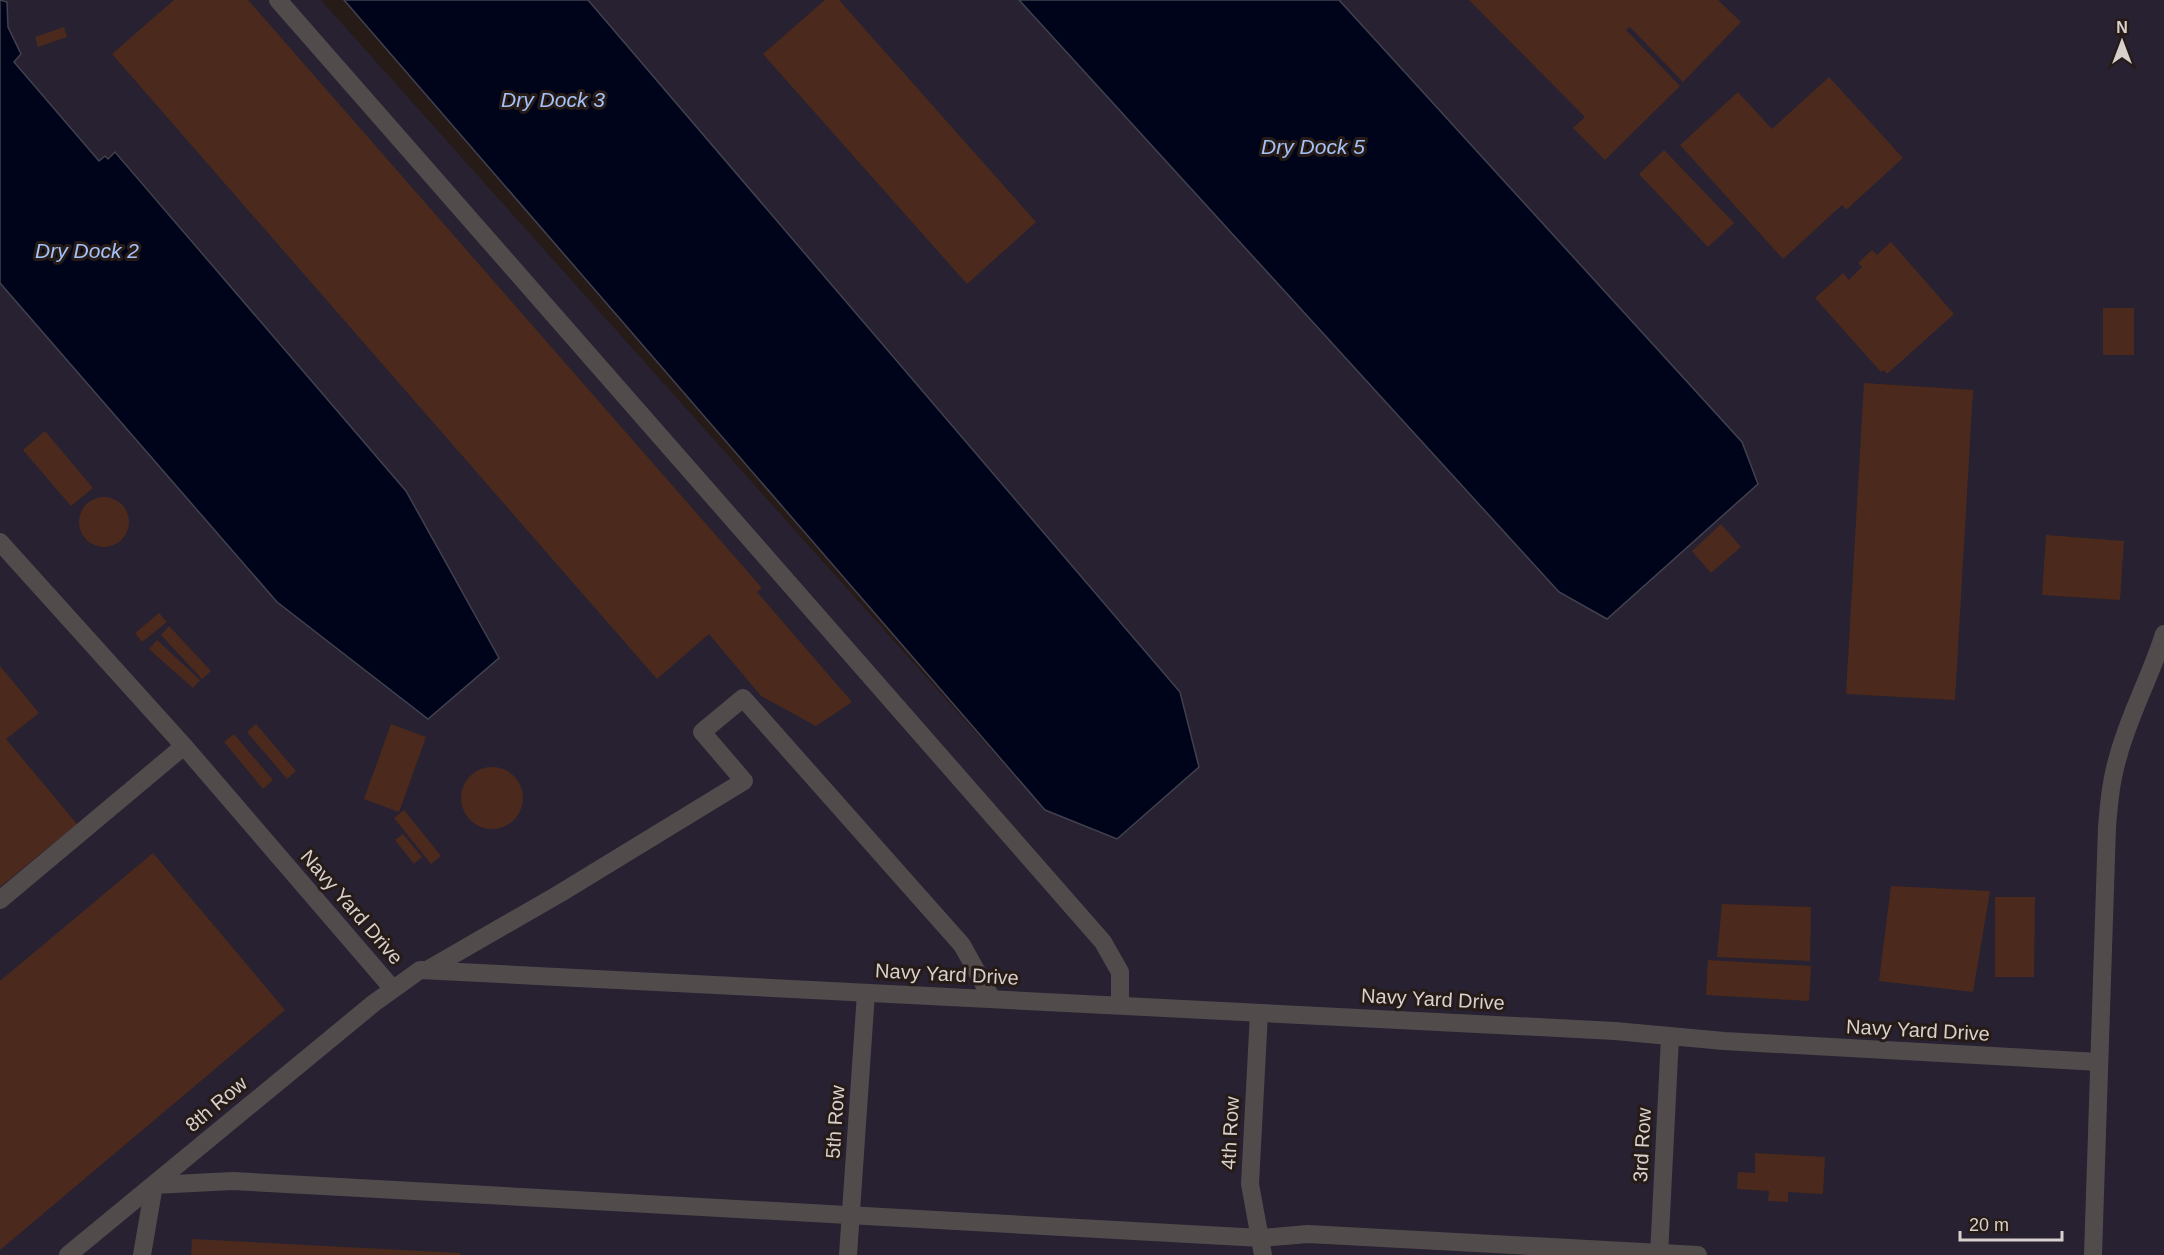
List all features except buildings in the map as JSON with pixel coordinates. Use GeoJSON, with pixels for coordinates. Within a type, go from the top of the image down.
{"type":"FeatureCollection","features":[{"type":"Feature","properties":{"kind":"street"},"geometry":{"type":"LineString","coordinates":[[278,0],[1103,942],[1120,972],[1120,1005]]}},
{"type":"Feature","properties":{"kind":"street","name":"Navy Yard Drive"},"geometry":{"type":"LineString","coordinates":[[0,542],[184,746],[392,988],[420,970],[427,970],[1120,1005],[2099,1062]]}},
{"type":"Feature","properties":{"kind":"street"},"geometry":{"type":"LineString","coordinates":[[2093,1255],[2110,792],[2125,735],[2156,661],[2164,634]]}},
{"type":"Feature","properties":{"kind":"street"},"geometry":{"type":"LineString","coordinates":[[427,970],[559,894],[744,781],[702,732],[743,698],[962,945],[992,999]]}},
{"type":"Feature","properties":{"kind":"street"},"geometry":{"type":"LineString","coordinates":[[0,900],[184,746]]}},
{"type":"Feature","properties":{"kind":"street","name":"8th Row"},"geometry":{"type":"LineString","coordinates":[[68,1255],[392,988]]}},
{"type":"Feature","properties":{"kind":"street","name":"5th Row"},"geometry":{"type":"LineString","coordinates":[[848,1255],[866,993]]}},
{"type":"Feature","properties":{"kind":"street","name":"4th Row"},"geometry":{"type":"LineString","coordinates":[[1259,1013],[1250,1184],[1262,1247]]}},
{"type":"Feature","properties":{"kind":"street","name":"3rd Row"},"geometry":{"type":"LineString","coordinates":[[1659,1254],[1670,1037]]}},
{"type":"Feature","properties":{"kind":"street"},"geometry":{"type":"LineString","coordinates":[[142,1255],[154,1185],[233,1181],[1202,1234],[1262,1247],[1308,1234],[1698,1255]]}},
{"type":"Feature","properties":{"kind":"shaded area"},"geometry":{"type":"Polygon","coordinates":[[[5,0],[321,0],[1045,810],[1117,839],[1180,692],[588,0],[2164,0],[2164,1255],[0,1255],[0,283],[277,602],[428,719],[498,658],[406,491],[116,152],[99,161],[14,61],[21,53],[8,27],[5,0]]]}},
{"type":"Feature","properties":{"kind":"water","name":"Dry Dock 2"},"geometry":{"type":"Polygon","coordinates":[[[0,0],[7,2],[8,27],[21,54],[14,62],[99,161],[105,156],[108,159],[115,152],[406,491],[499,658],[428,719],[277,602],[0,283],[0,0]]]}},
{"type":"Feature","properties":{"kind":"water","name":"Dry Dock 3"},"geometry":{"type":"Polygon","coordinates":[[[344,0],[588,0],[1180,692],[1199,767],[1117,839],[1045,810],[344,0]]]}},
{"type":"Feature","properties":{"kind":"water","name":"Dry Dock 5"},"geometry":{"type":"Polygon","coordinates":[[[1019,0],[1339,0],[1742,442],[1758,484],[1607,619],[1559,592],[1019,0]]]}}]}
